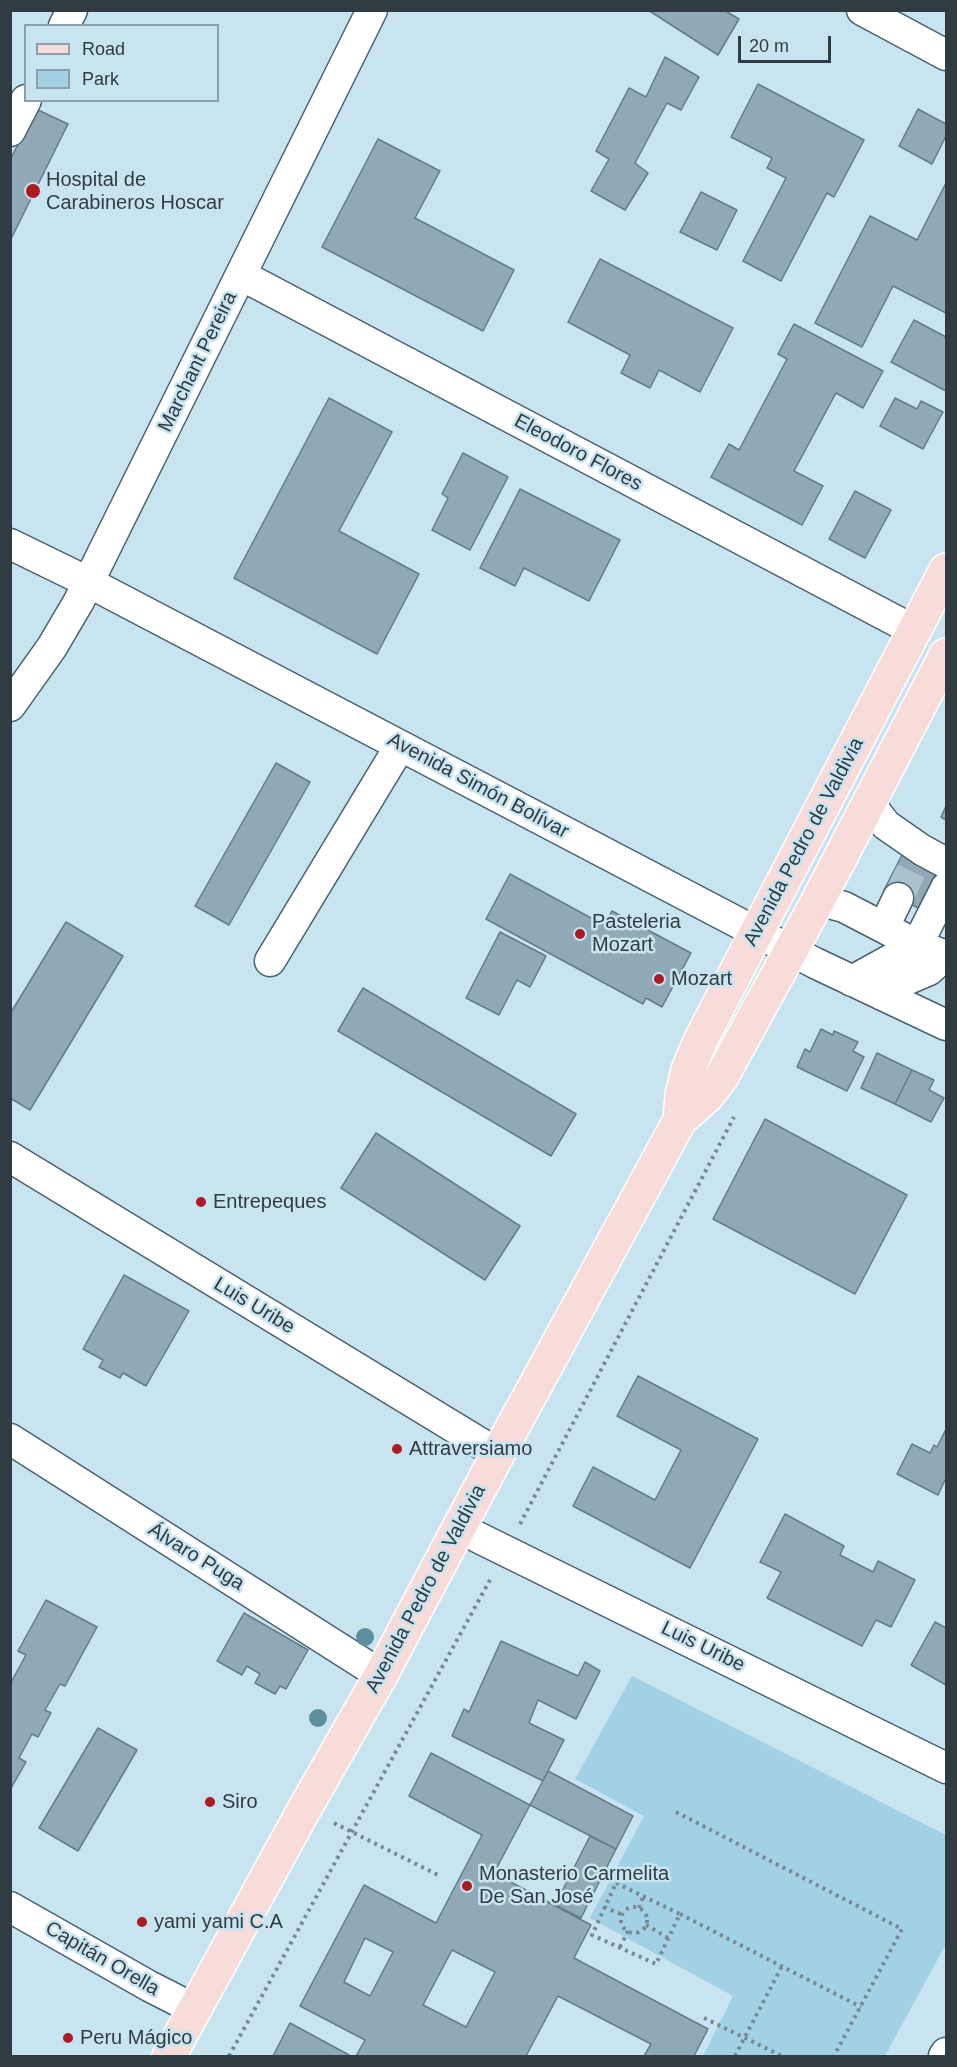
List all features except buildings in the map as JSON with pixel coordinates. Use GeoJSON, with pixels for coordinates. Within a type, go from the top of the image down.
{"type":"FeatureCollection","features":[{"type":"Feature","properties":{"kind":"main road","name":"Avenida Pedro de Valdivia"},"geometry":{"type":"LineString","coordinates":[[680,1120],[682,1095],[694,1054],[946,570]]}},
{"type":"Feature","properties":{"kind":"main road","name":"Avenida Pedro de Valdivia"},"geometry":{"type":"LineString","coordinates":[[169,2056],[381,1675],[498,1454],[680,1120],[706,1097],[722,1078],[946,655]]}},
{"type":"Feature","properties":{"kind":"street"},"geometry":{"type":"LineString","coordinates":[[65,24],[72,10]]}},
{"type":"Feature","properties":{"kind":"street","name":"Marchant Pereira"},"geometry":{"type":"LineString","coordinates":[[10,706],[71,617],[372,10]]}},
{"type":"Feature","properties":{"kind":"street"},"geometry":{"type":"LineString","coordinates":[[862,10],[946,55]]}},
{"type":"Feature","properties":{"kind":"street"},"geometry":{"type":"LineString","coordinates":[[10,131],[25,102]]}},
{"type":"Feature","properties":{"kind":"street","name":"Eleodoro Flores"},"geometry":{"type":"LineString","coordinates":[[241,275],[915,631]]}},
{"type":"Feature","properties":{"kind":"street","name":"Avenida Simón Bolívar"},"geometry":{"type":"LineString","coordinates":[[10,544],[88,582],[791,950],[946,1025]]}},
{"type":"Feature","properties":{"kind":"street"},"geometry":{"type":"LineString","coordinates":[[270,961],[400,746]]}},
{"type":"Feature","properties":{"kind":"street"},"geometry":{"type":"LineString","coordinates":[[869,803],[886,825],[928,858]]}},
{"type":"Feature","properties":{"kind":"street"},"geometry":{"type":"LineString","coordinates":[[852,981],[917,945],[946,888]]}},
{"type":"Feature","properties":{"kind":"street"},"geometry":{"type":"LineString","coordinates":[[884,927],[898,898]]}},
{"type":"Feature","properties":{"kind":"street"},"geometry":{"type":"LineString","coordinates":[[818,900],[844,907],[917,945],[946,955],[929,970],[908,978],[882,995]]}},
{"type":"Feature","properties":{"kind":"street","name":"Luis Uribe"},"geometry":{"type":"LineString","coordinates":[[10,1157],[498,1454]]}},
{"type":"Feature","properties":{"kind":"street","name":"Álvaro Puga"},"geometry":{"type":"LineString","coordinates":[[10,1439],[381,1675]]}},
{"type":"Feature","properties":{"kind":"street","name":"Luis Uribe"},"geometry":{"type":"LineString","coordinates":[[459,1528],[946,1768]]}},
{"type":"Feature","properties":{"kind":"street","name":"Capitán Orella"},"geometry":{"type":"LineString","coordinates":[[10,1906],[149,1986],[194,2009]]}},
{"type":"Feature","properties":{"kind":"path"},"geometry":{"type":"LineString","coordinates":[[229,2056],[507,1550],[737,1111]]}},
{"type":"Feature","properties":{"kind":"path"},"geometry":{"type":"LineString","coordinates":[[305,1808],[438,1875]]}},
{"type":"Feature","properties":{"kind":"path"},"geometry":{"type":"LineString","coordinates":[[676,1812],[902,1929],[834,2056]]}},
{"type":"Feature","properties":{"kind":"path"},"geometry":{"type":"LineString","coordinates":[[680,1914],[656,1964],[592,1935],[616,1883],[680,1914],[861,2007]]}},
{"type":"Feature","properties":{"kind":"path"},"geometry":{"type":"LineString","coordinates":[[639,1908],[644,1897]]}},
{"type":"Feature","properties":{"kind":"path"},"geometry":{"type":"LineString","coordinates":[[604,1907],[622,1915]]}},
{"type":"Feature","properties":{"kind":"path"},"geometry":{"type":"LineString","coordinates":[[629,1908],[639,1908],[645,1912],[646,1925],[637,1932],[628,1931],[622,1924],[622,1915],[629,1908]]}},
{"type":"Feature","properties":{"kind":"path"},"geometry":{"type":"LineString","coordinates":[[646,1925],[668,1938]]}},
{"type":"Feature","properties":{"kind":"path"},"geometry":{"type":"LineString","coordinates":[[620,1947],[628,1931]]}},
{"type":"Feature","properties":{"kind":"path"},"geometry":{"type":"LineString","coordinates":[[735,2056],[782,1966]]}},
{"type":"Feature","properties":{"kind":"path"},"geometry":{"type":"LineString","coordinates":[[704,2018],[782,2056]]}},
{"type":"Feature","properties":{"kind":"green space"},"geometry":{"type":"Polygon","coordinates":[[[632,1676],[946,1835],[946,1944],[885,2056],[703,2056],[733,1996],[590,1918],[644,1816],[575,1779],[632,1676]]]}},
{"type":"Feature","properties":{"kind":"tunnel"},"geometry":{"type":"LineString","coordinates":[[898,898],[916,861]]}},
{"type":"Feature","properties":{"kind":"place","name":"Hospital de Carabineros Hoscar"},"geometry":{"type":"Point","coordinates":[33,191]}},
{"type":"Feature","properties":{"kind":"place","name":"Pasteleria Mozart"},"geometry":{"type":"Point","coordinates":[580,934]}},
{"type":"Feature","properties":{"kind":"place","name":"Mozart"},"geometry":{"type":"Point","coordinates":[659,979]}},
{"type":"Feature","properties":{"kind":"place","name":"Entrepeques"},"geometry":{"type":"Point","coordinates":[201,1202]}},
{"type":"Feature","properties":{"kind":"place","name":"Attraversiamo"},"geometry":{"type":"Point","coordinates":[397,1449]}},
{"type":"Feature","properties":{"kind":"place","name":"Siro"},"geometry":{"type":"Point","coordinates":[210,1802]}},
{"type":"Feature","properties":{"kind":"place","name":"Monasterio Carmelita De San José"},"geometry":{"type":"Point","coordinates":[467,1886]}},
{"type":"Feature","properties":{"kind":"place","name":"yami yami C.A"},"geometry":{"type":"Point","coordinates":[142,1922]}},
{"type":"Feature","properties":{"kind":"place","name":"Peru Mágico"},"geometry":{"type":"Point","coordinates":[68,2038]}}]}
